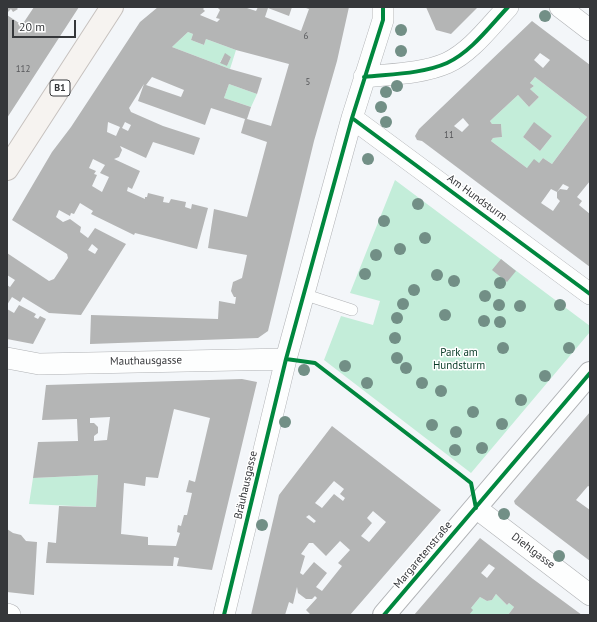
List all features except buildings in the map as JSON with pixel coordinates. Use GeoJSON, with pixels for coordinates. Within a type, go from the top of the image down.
{"type":"FeatureCollection","features":[{"type":"Feature","properties":{"kind":"main road","name":"B1"},"geometry":{"type":"LineString","coordinates":[[7,169],[112,7]]}},
{"type":"Feature","properties":{"kind":"street"},"geometry":{"type":"LineString","coordinates":[[286,359],[352,118],[383,20],[383,7]]}},
{"type":"Feature","properties":{"kind":"street"},"geometry":{"type":"LineString","coordinates":[[364,77],[414,72],[448,63],[471,46],[508,7]]}},
{"type":"Feature","properties":{"kind":"street"},"geometry":{"type":"LineString","coordinates":[[560,7],[590,30]]}},
{"type":"Feature","properties":{"kind":"street","name":"Am Hundsturm"},"geometry":{"type":"LineString","coordinates":[[352,118],[590,294]]}},
{"type":"Feature","properties":{"kind":"street","name":"Mauthausgasse"},"geometry":{"type":"LineString","coordinates":[[7,358],[39,364],[286,359]]}},
{"type":"Feature","properties":{"kind":"street","name":"Bräuhausgasse"},"geometry":{"type":"LineString","coordinates":[[224,615],[286,359]]}},
{"type":"Feature","properties":{"kind":"street"},"geometry":{"type":"LineString","coordinates":[[476,508],[590,373]]}},
{"type":"Feature","properties":{"kind":"street","name":"Diehlgasse"},"geometry":{"type":"LineString","coordinates":[[476,508],[590,594]]}},
{"type":"Feature","properties":{"kind":"street","name":"Margaretenstraße"},"geometry":{"type":"LineString","coordinates":[[384,615],[476,508]]}},
{"type":"Feature","properties":{"kind":"lane"},"geometry":{"type":"LineString","coordinates":[[303,294],[352,310]]}},
{"type":"Feature","properties":{"kind":"green space"},"geometry":{"type":"Polygon","coordinates":[[[188,32],[193,34],[191,40],[204,45],[206,39],[236,50],[230,69],[172,47],[188,32]],[[225,54],[220,62],[227,66],[231,57],[225,54]]]}},
{"type":"Feature","properties":{"kind":"green space"},"geometry":{"type":"Polygon","coordinates":[[[535,77],[587,117],[552,164],[543,158],[539,163],[527,168],[491,141],[493,138],[502,137],[501,124],[492,124],[490,121],[518,95],[529,107],[539,97],[530,89],[534,86],[530,83],[535,77]],[[534,123],[523,137],[540,151],[552,136],[534,123]]]}},
{"type":"Feature","properties":{"kind":"green space"},"geometry":{"type":"Polygon","coordinates":[[[229,84],[257,94],[251,107],[224,98],[229,84]]]}},
{"type":"Feature","properties":{"kind":"green space","name":"Park am Hundsturm"},"geometry":{"type":"Polygon","coordinates":[[[395,180],[590,326],[590,332],[471,473],[324,360],[341,316],[373,325],[380,301],[350,293],[395,180]]]}},
{"type":"Feature","properties":{"kind":"green space"},"geometry":{"type":"Polygon","coordinates":[[[98,475],[96,507],[29,504],[33,478],[98,475]]]}},
{"type":"Feature","properties":{"kind":"green space"},"geometry":{"type":"Polygon","coordinates":[[[496,594],[507,605],[509,603],[514,607],[508,615],[469,615],[471,608],[480,597],[487,601],[492,600],[496,594]]]}},
{"type":"Feature","properties":{"kind":"cycle path"},"geometry":{"type":"LineString","coordinates":[[224,615],[286,359],[352,118],[383,20],[383,7]]}},
{"type":"Feature","properties":{"kind":"cycle path"},"geometry":{"type":"LineString","coordinates":[[364,77],[417,71],[437,67],[447,63],[456,58],[472,45],[508,7]]}},
{"type":"Feature","properties":{"kind":"cycle path"},"geometry":{"type":"LineString","coordinates":[[352,118],[590,294]]}},
{"type":"Feature","properties":{"kind":"cycle path"},"geometry":{"type":"LineString","coordinates":[[286,359],[315,363],[457,472],[471,483],[476,508]]}},
{"type":"Feature","properties":{"kind":"cycle path"},"geometry":{"type":"LineString","coordinates":[[384,615],[590,373]]}}]}
